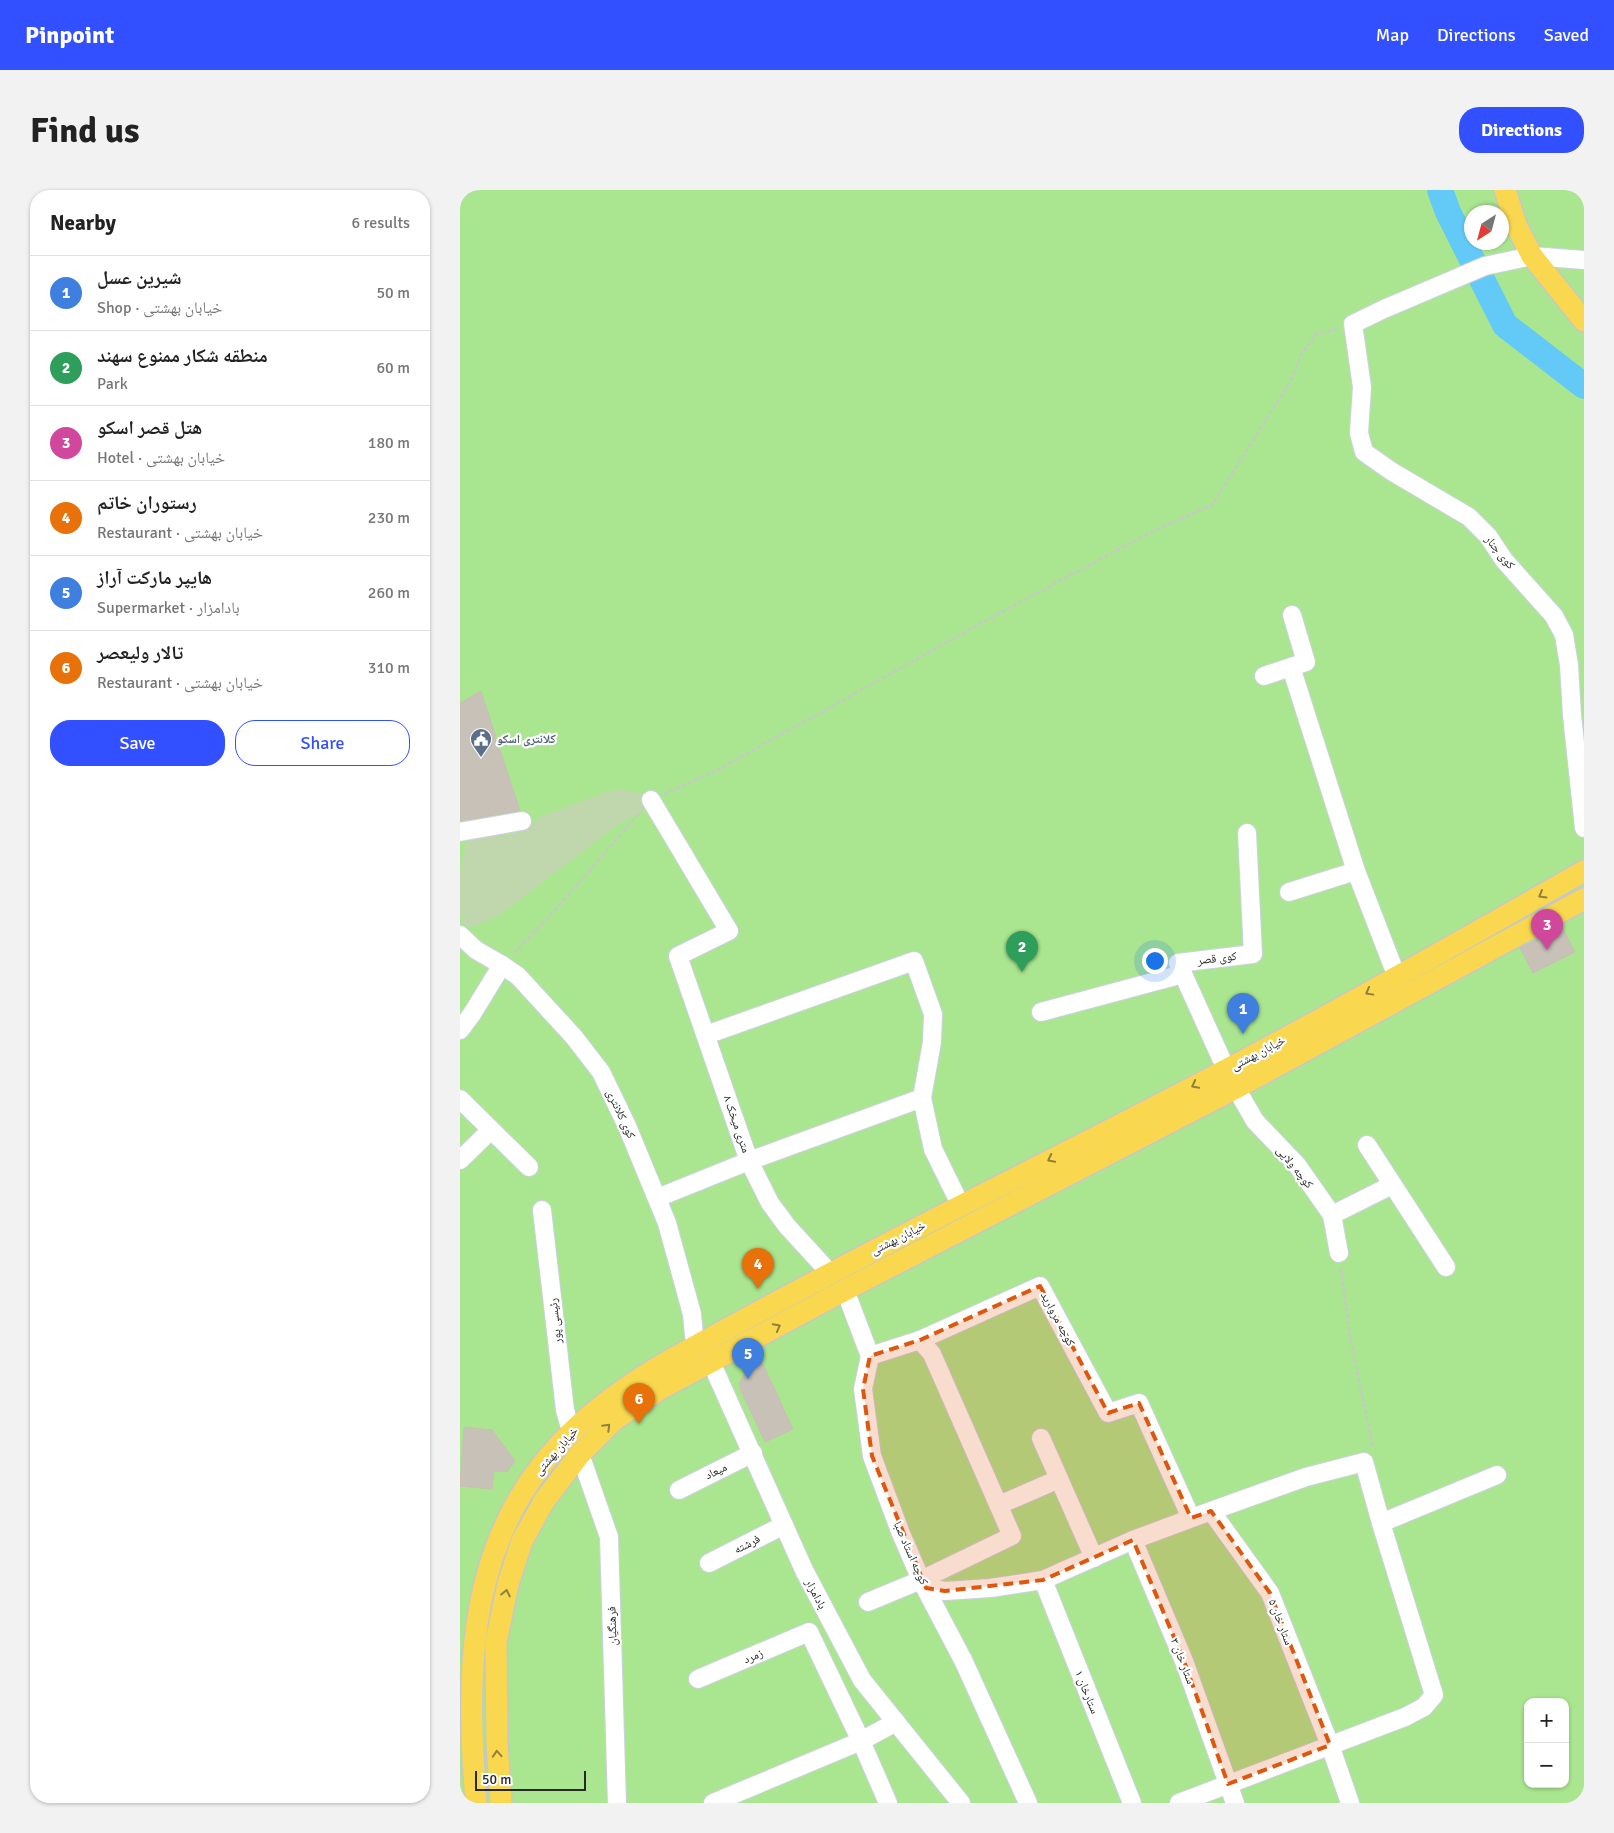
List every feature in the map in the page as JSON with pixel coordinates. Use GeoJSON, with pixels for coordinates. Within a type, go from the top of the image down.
{"type":"FeatureCollection","features":[{"type":"Feature","properties":{"kind":"main road"},"geometry":{"type":"LineString","coordinates":[[1505,190],[1516,225],[1532,256],[1584,321]]}},
{"type":"Feature","properties":{"kind":"main road","name":"خیابان بهشتی"},"geometry":{"type":"LineString","coordinates":[[476,1803],[465,1730],[472,1659],[481,1604],[493,1553],[510,1513],[534,1476],[571,1431],[616,1393],[699,1344],[830,1273],[1226,1069],[1397,977],[1584,871]]}},
{"type":"Feature","properties":{"kind":"main road","name":"خیابان بهشتی"},"geometry":{"type":"LineString","coordinates":[[501,1803],[496,1707],[496,1642],[508,1584],[522,1541],[544,1501],[580,1454],[614,1420],[660,1390],[845,1290],[1236,1088],[1584,899]]}},
{"type":"Feature","properties":{"kind":"main road"},"geometry":{"type":"LineString","coordinates":[[721,1336],[726,1339],[728,1348],[712,1362],[690,1369],[686,1364],[686,1356],[699,1344],[721,1336]]}},
{"type":"Feature","properties":{"kind":"street"},"geometry":{"type":"LineString","coordinates":[[1353,324],[1485,266],[1532,256],[1584,260]]}},
{"type":"Feature","properties":{"kind":"street","name":"کوی چنار"},"geometry":{"type":"LineString","coordinates":[[1353,324],[1362,387],[1359,432],[1364,452],[1391,471],[1469,517],[1488,536],[1504,560],[1554,616],[1564,635],[1569,665],[1572,715],[1584,828]]}},
{"type":"Feature","properties":{"kind":"street"},"geometry":{"type":"LineString","coordinates":[[1264,676],[1306,662],[1292,615]]}},
{"type":"Feature","properties":{"kind":"street"},"geometry":{"type":"LineString","coordinates":[[1292,667],[1356,871],[1397,977]]}},
{"type":"Feature","properties":{"kind":"street","name":"۸ متری میخک"},"geometry":{"type":"LineString","coordinates":[[651,800],[729,931],[678,956],[750,1161],[770,1203],[787,1226],[830,1273]]}},
{"type":"Feature","properties":{"kind":"street"},"geometry":{"type":"LineString","coordinates":[[460,832],[522,821]]}},
{"type":"Feature","properties":{"kind":"street","name":"کوی قصر"},"geometry":{"type":"LineString","coordinates":[[1226,1069],[1178,963],[1253,954],[1247,833]]}},
{"type":"Feature","properties":{"kind":"street"},"geometry":{"type":"LineString","coordinates":[[1289,892],[1356,871]]}},
{"type":"Feature","properties":{"kind":"street","name":"کوی کلانتری"},"geometry":{"type":"LineString","coordinates":[[460,935],[476,950],[502,964],[518,976],[574,1037],[601,1072],[627,1126],[667,1223],[699,1344]]}},
{"type":"Feature","properties":{"kind":"street"},"geometry":{"type":"LineString","coordinates":[[706,1035],[914,960],[933,1014],[932,1042],[922,1098],[933,1149],[961,1206]]}},
{"type":"Feature","properties":{"kind":"street"},"geometry":{"type":"LineString","coordinates":[[460,1030],[472,1014],[502,964]]}},
{"type":"Feature","properties":{"kind":"street"},"geometry":{"type":"LineString","coordinates":[[1041,1012],[1183,974]]}},
{"type":"Feature","properties":{"kind":"street","name":"کوچه ولایی"},"geometry":{"type":"LineString","coordinates":[[1236,1088],[1255,1122],[1297,1166],[1332,1216],[1339,1253]]}},
{"type":"Feature","properties":{"kind":"street"},"geometry":{"type":"LineString","coordinates":[[657,1198],[750,1161],[922,1098]]}},
{"type":"Feature","properties":{"kind":"street"},"geometry":{"type":"LineString","coordinates":[[460,1100],[529,1167]]}},
{"type":"Feature","properties":{"kind":"street"},"geometry":{"type":"LineString","coordinates":[[460,1160],[491,1130]]}},
{"type":"Feature","properties":{"kind":"street"},"geometry":{"type":"LineString","coordinates":[[1367,1145],[1446,1267]]}},
{"type":"Feature","properties":{"kind":"street"},"geometry":{"type":"LineString","coordinates":[[1332,1216],[1392,1185]]}},
{"type":"Feature","properties":{"kind":"street","name":"رئیسی پور"},"geometry":{"type":"LineString","coordinates":[[542,1210],[565,1410],[571,1431]]}},
{"type":"Feature","properties":{"kind":"street","name":"کوچه مروارید"},"geometry":{"type":"LineString","coordinates":[[920,1340],[1040,1286],[1108,1414],[1139,1403],[1191,1518]]}},
{"type":"Feature","properties":{"kind":"street"},"geometry":{"type":"LineString","coordinates":[[845,1290],[870,1356],[920,1340],[932,1354],[1012,1536],[924,1584],[868,1602]]}},
{"type":"Feature","properties":{"kind":"street","name":"کوچه استاد صبا"},"geometry":{"type":"LineString","coordinates":[[870,1356],[863,1389],[872,1456],[900,1531],[924,1584],[964,1662],[1028,1803]]}},
{"type":"Feature","properties":{"kind":"street","name":"بادامزار"},"geometry":{"type":"LineString","coordinates":[[712,1362],[804,1570],[862,1680],[961,1803]]}},
{"type":"Feature","properties":{"kind":"street"},"geometry":{"type":"LineString","coordinates":[[1040,1438],[1094,1558]]}},
{"type":"Feature","properties":{"kind":"street","name":"میعاد"},"geometry":{"type":"LineString","coordinates":[[679,1490],[753,1453]]}},
{"type":"Feature","properties":{"kind":"street","name":"فرهنگیان"},"geometry":{"type":"LineString","coordinates":[[580,1454],[609,1537],[617,1803]]}},
{"type":"Feature","properties":{"kind":"street"},"geometry":{"type":"LineString","coordinates":[[924,1584],[945,1591],[990,1588],[1043,1580],[1133,1540],[1191,1518],[1306,1477],[1364,1462],[1434,1694],[1424,1707],[1404,1717],[1179,1803]]}},
{"type":"Feature","properties":{"kind":"street"},"geometry":{"type":"LineString","coordinates":[[1381,1523],[1496,1475]]}},
{"type":"Feature","properties":{"kind":"street"},"geometry":{"type":"LineString","coordinates":[[999,1505],[1059,1479]]}},
{"type":"Feature","properties":{"kind":"street","name":"ستار خان ۵"},"geometry":{"type":"LineString","coordinates":[[1211,1511],[1270,1593],[1330,1745],[1350,1803]]}},
{"type":"Feature","properties":{"kind":"street","name":"فرشته"},"geometry":{"type":"LineString","coordinates":[[709,1563],[784,1525]]}},
{"type":"Feature","properties":{"kind":"street","name":"ستار خان ۳"},"geometry":{"type":"LineString","coordinates":[[1133,1540],[1184,1661],[1236,1803]]}},
{"type":"Feature","properties":{"kind":"street","name":"ستارخان ۱"},"geometry":{"type":"LineString","coordinates":[[1043,1580],[1132,1803]]}},
{"type":"Feature","properties":{"kind":"street","name":"زمرد"},"geometry":{"type":"LineString","coordinates":[[698,1679],[809,1632],[861,1741]]}},
{"type":"Feature","properties":{"kind":"street"},"geometry":{"type":"LineString","coordinates":[[713,1803],[861,1741],[896,1722]]}},
{"type":"Feature","properties":{"kind":"street"},"geometry":{"type":"LineString","coordinates":[[861,1741],[888,1803]]}},
{"type":"Feature","properties":{"kind":"path"},"geometry":{"type":"LineString","coordinates":[[502,964],[556,909],[651,800],[719,769],[996,615],[1155,530],[1212,505],[1290,382],[1302,353],[1316,334],[1353,324]]}},
{"type":"Feature","properties":{"kind":"path"},"geometry":{"type":"LineString","coordinates":[[1339,1253],[1350,1336],[1372,1443],[1370,1454],[1364,1462]]}},
{"type":"Feature","properties":{"kind":"highlighted area"},"geometry":{"type":"Polygon","coordinates":[[[1040,1286],[1108,1413],[1139,1403],[1191,1518],[1211,1511],[1270,1593],[1330,1745],[1228,1784],[1184,1661],[1133,1540],[1043,1580],[945,1591],[926,1588],[872,1456],[863,1389],[870,1356],[920,1340],[1040,1286]]]}},
{"type":"Feature","properties":{"kind":"green space"},"geometry":{"type":"Polygon","coordinates":[[[460,190],[1584,190],[1584,1803],[460,1803],[460,190]]]}},
{"type":"Feature","properties":{"kind":"green space"},"geometry":{"type":"Polygon","coordinates":[[[615,789],[648,794],[648,807],[617,825],[501,914],[473,927],[463,925],[460,911],[460,871],[466,844],[477,835],[509,836],[544,815],[615,789]]]}},
{"type":"Feature","properties":{"kind":"building","name":"کلانتری اسکو"},"geometry":{"type":"Polygon","coordinates":[[[481,691],[520,811],[460,821],[460,703],[481,691]]]}},
{"type":"Feature","properties":{"kind":"building"},"geometry":{"type":"Polygon","coordinates":[[[1562,927],[1575,952],[1533,973],[1520,948],[1562,927]]]}},
{"type":"Feature","properties":{"kind":"building"},"geometry":{"type":"Polygon","coordinates":[[[762,1362],[793,1429],[765,1442],[740,1389],[740,1382],[746,1372],[762,1362]]]}},
{"type":"Feature","properties":{"kind":"building"},"geometry":{"type":"Polygon","coordinates":[[[464,1427],[492,1430],[515,1461],[507,1472],[494,1471],[492,1489],[460,1486],[464,1427]]]}},
{"type":"Feature","properties":{"kind":"waterway"},"geometry":{"type":"LineString","coordinates":[[1440,190],[1448,212],[1505,325],[1584,386]]}},
{"type":"Feature","properties":{"kind":"place","name":"کلانتری اسکو"},"geometry":{"type":"Point","coordinates":[481,758]}},
{"type":"Feature","properties":{"kind":"place","name":"هتل قصر اسکو"},"geometry":{"type":"Point","coordinates":[1547,950]}},
{"type":"Feature","properties":{"kind":"place","name":"منطقه شکار ممنوع سهند"},"geometry":{"type":"Point","coordinates":[1022,972]}},
{"type":"Feature","properties":{"kind":"place","name":"شیرین عسل"},"geometry":{"type":"Point","coordinates":[1243,1034]}},
{"type":"Feature","properties":{"kind":"place","name":"رستوران خاتم"},"geometry":{"type":"Point","coordinates":[758,1289]}},
{"type":"Feature","properties":{"kind":"place","name":"هایپر مارکت آراز"},"geometry":{"type":"Point","coordinates":[748,1379]}},
{"type":"Feature","properties":{"kind":"place","name":"تالار ولیعصر"},"geometry":{"type":"Point","coordinates":[639,1424]}}]}
